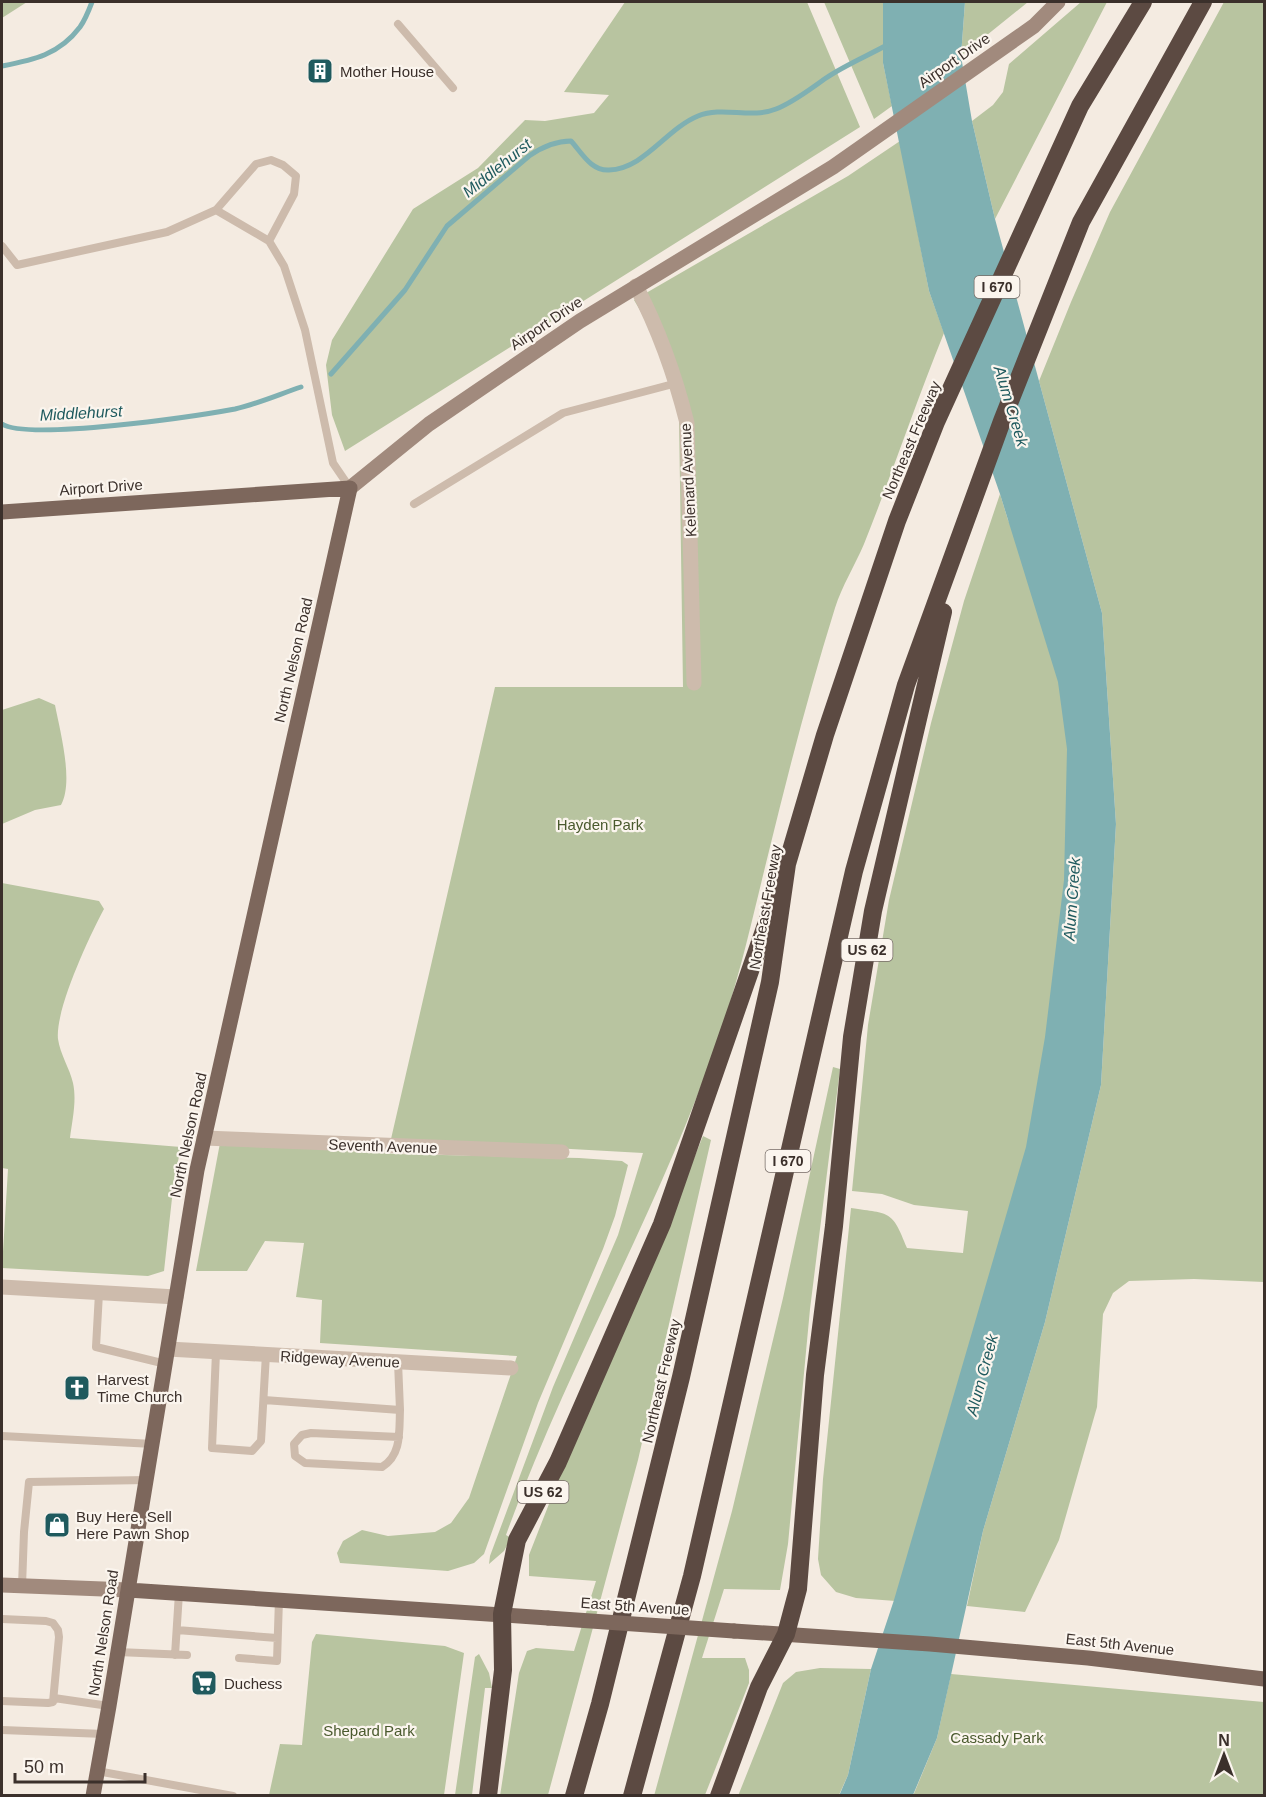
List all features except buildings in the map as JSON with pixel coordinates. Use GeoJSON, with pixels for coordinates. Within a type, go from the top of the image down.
{"type":"FeatureCollection","features":[{"type":"Feature","properties":{"kind":"highway","name":"Northeast Freeway"},"geometry":{"type":"LineString","coordinates":[[574,1796],[603,1692],[681,1377],[770,982],[788,864],[825,735],[897,521],[940,412],[1080,106],[1143,2]]}},
{"type":"Feature","properties":{"kind":"highway","name":"I 670"},"geometry":{"type":"LineString","coordinates":[[632,1796],[692,1576],[854,871],[906,685],[1002,421],[1081,222],[1203,2]]}},
{"type":"Feature","properties":{"kind":"highway","name":"US 62"},"geometry":{"type":"LineString","coordinates":[[786,1634],[798,1589],[816,1376],[834,1226],[852,1037],[876,900],[962,532]]}},
{"type":"Feature","properties":{"kind":"highway","name":"US 62"},"geometry":{"type":"LineString","coordinates":[[502,1614],[517,1540],[558,1462],[662,1224],[788,864]]}},
{"type":"Feature","properties":{"kind":"highway"},"geometry":{"type":"LineString","coordinates":[[488,1796],[503,1670],[502,1614]]}},
{"type":"Feature","properties":{"kind":"highway"},"geometry":{"type":"LineString","coordinates":[[719,1796],[759,1687],[786,1634]]}},
{"type":"Feature","properties":{"kind":"main road","name":"Airport Drive"},"geometry":{"type":"LineString","coordinates":[[2,512],[350,488],[429,424],[580,321],[832,167],[1034,26],[1058,2]]}},
{"type":"Feature","properties":{"kind":"main road","name":"North Nelson Road"},"geometry":{"type":"LineString","coordinates":[[93,1796],[196,1175],[350,488]]}},
{"type":"Feature","properties":{"kind":"main road","name":"East 5th Avenue"},"geometry":{"type":"LineString","coordinates":[[2,1585],[279,1599],[833,1637],[1037,1654],[1264,1679]]}},
{"type":"Feature","properties":{"kind":"street","name":"Kelenard Avenue"},"geometry":{"type":"LineString","coordinates":[[636,286],[655,322],[677,383],[687,423],[694,683]]}},
{"type":"Feature","properties":{"kind":"street","name":"Seventh Avenue"},"geometry":{"type":"LineString","coordinates":[[204,1138],[562,1152]]}},
{"type":"Feature","properties":{"kind":"street"},"geometry":{"type":"LineString","coordinates":[[2,1287],[176,1297]]}},
{"type":"Feature","properties":{"kind":"street","name":"Ridgeway Avenue"},"geometry":{"type":"LineString","coordinates":[[167,1356],[216,1352],[511,1368]]}},
{"type":"Feature","properties":{"kind":"lane"},"geometry":{"type":"LineString","coordinates":[[398,24],[453,88]]}},
{"type":"Feature","properties":{"kind":"lane"},"geometry":{"type":"LineString","coordinates":[[2,246],[16,265],[167,232],[216,210],[255,164],[271,160],[283,165],[296,176],[294,194],[269,241]]}},
{"type":"Feature","properties":{"kind":"lane"},"geometry":{"type":"LineString","coordinates":[[216,210],[269,241],[284,266],[305,330],[333,463],[350,488]]}},
{"type":"Feature","properties":{"kind":"lane"},"geometry":{"type":"LineString","coordinates":[[414,504],[563,412],[677,383]]}},
{"type":"Feature","properties":{"kind":"lane"},"geometry":{"type":"LineString","coordinates":[[99,1293],[96,1347],[167,1356]]}},
{"type":"Feature","properties":{"kind":"lane"},"geometry":{"type":"LineString","coordinates":[[216,1352],[212,1448],[252,1451],[261,1441],[266,1354]]}},
{"type":"Feature","properties":{"kind":"lane"},"geometry":{"type":"LineString","coordinates":[[398,1362],[399,1437],[395,1455],[390,1462],[382,1467],[305,1463],[295,1456],[294,1444],[302,1435],[311,1432],[399,1437]]}},
{"type":"Feature","properties":{"kind":"lane"},"geometry":{"type":"LineString","coordinates":[[264,1400],[400,1410]]}},
{"type":"Feature","properties":{"kind":"lane"},"geometry":{"type":"LineString","coordinates":[[2,1436],[153,1444]]}},
{"type":"Feature","properties":{"kind":"lane"},"geometry":{"type":"LineString","coordinates":[[22,1586],[29,1482],[147,1480]]}},
{"type":"Feature","properties":{"kind":"lane"},"geometry":{"type":"LineString","coordinates":[[176,1655],[179,1593]]}},
{"type":"Feature","properties":{"kind":"lane"},"geometry":{"type":"LineString","coordinates":[[239,1658],[277,1661],[279,1599]]}},
{"type":"Feature","properties":{"kind":"lane"},"geometry":{"type":"LineString","coordinates":[[2,1619],[53,1623],[58,1630],[59,1637],[53,1702],[2,1701]]}},
{"type":"Feature","properties":{"kind":"lane"},"geometry":{"type":"LineString","coordinates":[[177,1630],[278,1638]]}},
{"type":"Feature","properties":{"kind":"lane"},"geometry":{"type":"LineString","coordinates":[[118,1652],[187,1655]]}},
{"type":"Feature","properties":{"kind":"lane"},"geometry":{"type":"LineString","coordinates":[[54,1698],[109,1706]]}},
{"type":"Feature","properties":{"kind":"lane"},"geometry":{"type":"LineString","coordinates":[[2,1730],[104,1734]]}},
{"type":"Feature","properties":{"kind":"lane"},"geometry":{"type":"LineString","coordinates":[[98,1771],[233,1796]]}},
{"type":"Feature","properties":{"kind":"green space"},"geometry":{"type":"Polygon","coordinates":[[[2,2],[27,2],[2,18],[2,2]]]}},
{"type":"Feature","properties":{"kind":"green space"},"geometry":{"type":"Polygon","coordinates":[[[625,2],[807,2],[860,127],[345,451],[332,415],[326,365],[332,340],[413,209],[478,168],[525,120],[545,121],[594,113],[609,95],[564,92],[625,2]]]}},
{"type":"Feature","properties":{"kind":"green space"},"geometry":{"type":"Polygon","coordinates":[[[824,2],[883,2],[883,63],[892,106],[874,119],[824,2]]]}},
{"type":"Feature","properties":{"kind":"green space"},"geometry":{"type":"Polygon","coordinates":[[[965,2],[1028,2],[961,56],[965,2]]]}},
{"type":"Feature","properties":{"kind":"green space"},"geometry":{"type":"Polygon","coordinates":[[[1081,2],[1107,2],[995,219],[972,121],[993,105],[1003,92],[1009,64],[1081,2]]]}},
{"type":"Feature","properties":{"kind":"green space"},"geometry":{"type":"Polygon","coordinates":[[[1224,2],[1264,2],[1264,1282],[1194,1279],[1129,1281],[1113,1293],[1103,1314],[1097,1407],[1059,1540],[1025,1612],[967,1606],[983,1531],[1045,1322],[1101,1085],[1116,824],[1102,613],[1039,381],[1110,212],[1224,2]]]}},
{"type":"Feature","properties":{"kind":"green space","name":"Hayden Park"},"geometry":{"type":"Polygon","coordinates":[[[900,141],[929,291],[944,333],[864,544],[835,608],[800,729],[735,986],[697,1096],[643,1222],[557,1408],[506,1535],[511,1538],[504,1551],[489,1564],[553,1387],[618,1235],[643,1153],[391,1139],[495,687],[683,687],[679,417],[661,346],[634,300],[848,176],[900,141]]]}},
{"type":"Feature","properties":{"kind":"green space"},"geometry":{"type":"Polygon","coordinates":[[[1000,494],[1008,520],[1088,685],[1058,1088],[922,1603],[856,1598],[836,1592],[821,1575],[818,1559],[823,1479],[851,1208],[875,1211],[888,1216],[898,1227],[907,1248],[963,1253],[968,1211],[914,1205],[882,1194],[852,1191],[868,1025],[889,900],[931,723],[964,601],[1000,494]]]}},
{"type":"Feature","properties":{"kind":"green space"},"geometry":{"type":"Polygon","coordinates":[[[39,698],[55,705],[65,756],[65,795],[61,805],[35,810],[2,824],[2,710],[39,698]]]}},
{"type":"Feature","properties":{"kind":"green space"},"geometry":{"type":"Polygon","coordinates":[[[2,883],[99,901],[104,909],[74,974],[58,1026],[59,1045],[72,1078],[74,1090],[70,1138],[181,1147],[174,1180],[164,1271],[148,1276],[2,1268],[8,1169],[2,1168],[2,883]]]}},
{"type":"Feature","properties":{"kind":"green space"},"geometry":{"type":"Polygon","coordinates":[[[833,1067],[840,1069],[810,1309],[788,1544],[780,1590],[724,1589],[702,1658],[745,1658],[749,1670],[749,1683],[705,1795],[654,1796],[732,1511],[783,1298],[833,1067]]]}},
{"type":"Feature","properties":{"kind":"green space"},"geometry":{"type":"Polygon","coordinates":[[[703,1136],[711,1140],[638,1460],[548,1795],[500,1796],[519,1673],[527,1651],[536,1648],[574,1651],[596,1581],[529,1576],[529,1555],[565,1463],[618,1345],[703,1136]]]}},
{"type":"Feature","properties":{"kind":"green space"},"geometry":{"type":"Polygon","coordinates":[[[220,1143],[397,1154],[579,1158],[622,1161],[628,1165],[615,1216],[603,1249],[538,1403],[484,1554],[474,1563],[448,1571],[340,1563],[337,1553],[343,1541],[362,1530],[388,1536],[435,1532],[451,1523],[469,1498],[517,1356],[320,1343],[322,1300],[296,1297],[304,1243],[265,1241],[247,1271],[196,1271],[220,1143]]]}},
{"type":"Feature","properties":{"kind":"green space","name":"Shepard Park"},"geometry":{"type":"Polygon","coordinates":[[[316,1634],[445,1646],[464,1653],[444,1795],[269,1795],[280,1744],[302,1745],[312,1642],[316,1634]]]}},
{"type":"Feature","properties":{"kind":"green space"},"geometry":{"type":"Polygon","coordinates":[[[479,1654],[489,1673],[492,1688],[485,1688],[472,1795],[455,1795],[475,1657],[479,1654]]]}},
{"type":"Feature","properties":{"kind":"green space"},"geometry":{"type":"Polygon","coordinates":[[[820,1668],[871,1669],[848,1775],[839,1795],[738,1796],[783,1683],[796,1672],[820,1668]]]}},
{"type":"Feature","properties":{"kind":"green space","name":"Cassady Park"},"geometry":{"type":"Polygon","coordinates":[[[951,1674],[1264,1702],[1264,1795],[913,1796],[937,1738],[951,1674]]]}},
{"type":"Feature","properties":{"kind":"water","name":"Alum Creek"},"geometry":{"type":"Polygon","coordinates":[[[883,2],[965,2],[961,56],[972,121],[995,219],[1102,613],[1116,824],[1101,1085],[1045,1322],[983,1531],[937,1738],[913,1795],[839,1796],[848,1775],[871,1669],[894,1600],[1026,1147],[1045,1037],[1064,880],[1067,749],[1058,682],[1000,494],[929,291],[883,63],[883,2]]]}},
{"type":"Feature","properties":{"kind":"waterway","name":"Middlehurst"},"geometry":{"type":"LineString","coordinates":[[2,66],[45,55],[63,44],[80,27],[92,2]]}},
{"type":"Feature","properties":{"kind":"waterway","name":"Middlehurst"},"geometry":{"type":"LineString","coordinates":[[331,374],[405,290],[447,226],[539,150],[554,143],[571,141],[597,168],[603,170],[622,168],[644,156],[686,122],[698,116],[717,112],[757,113],[776,109],[796,99],[841,69],[887,45]]}},
{"type":"Feature","properties":{"kind":"waterway","name":"Middlehurst"},"geometry":{"type":"LineString","coordinates":[[2,424],[18,429],[44,430],[114,426],[235,409],[301,387]]}},
{"type":"Feature","properties":{"kind":"place","name":"Mother House"},"geometry":{"type":"Point","coordinates":[320,71]}},
{"type":"Feature","properties":{"kind":"place","name":"Harvest Time Church"},"geometry":{"type":"Point","coordinates":[77,1388]}},
{"type":"Feature","properties":{"kind":"place","name":"Buy Here, Sell Here Pawn Shop"},"geometry":{"type":"Point","coordinates":[57,1525]}},
{"type":"Feature","properties":{"kind":"place","name":"Duchess"},"geometry":{"type":"Point","coordinates":[204,1683]}}]}
